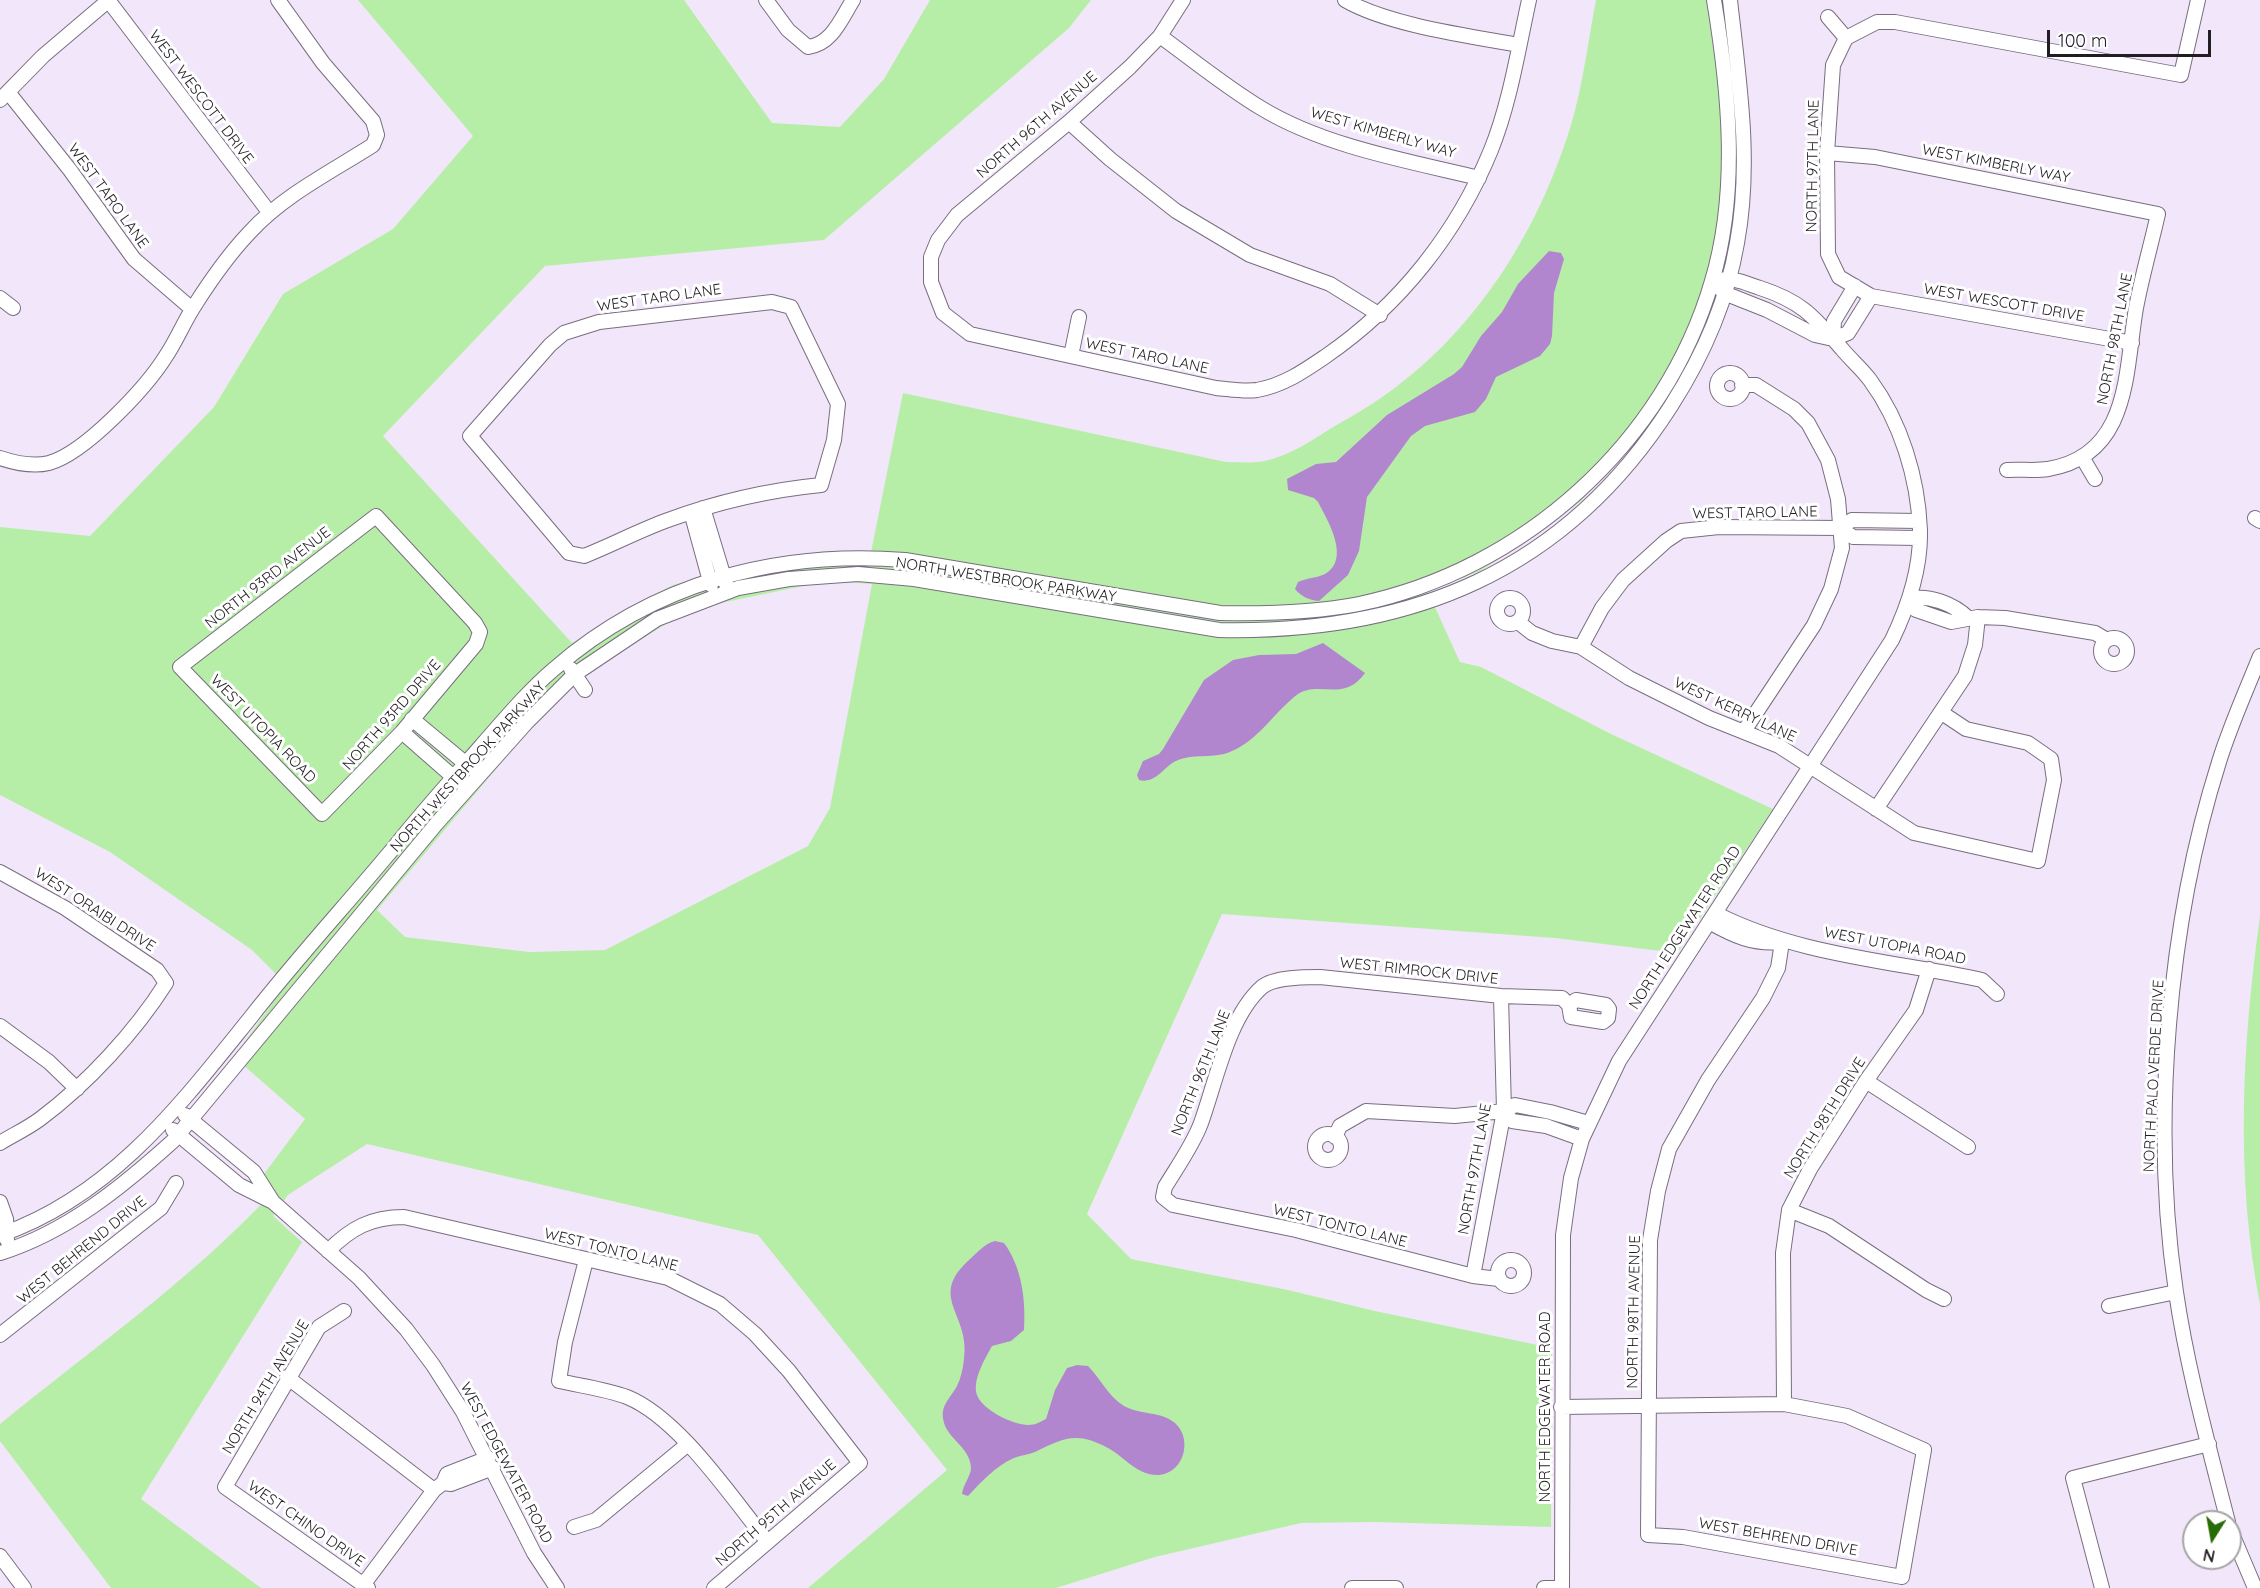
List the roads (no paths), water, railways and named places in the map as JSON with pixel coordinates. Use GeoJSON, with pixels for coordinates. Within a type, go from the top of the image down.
{"type":"FeatureCollection","features":[{"type":"Feature","properties":{"kind":"street"},"geometry":{"type":"LineString","coordinates":[[4,96],[43,56],[108,0]]}},
{"type":"Feature","properties":{"kind":"street","name":"WEST WESCOTT DRIVE"},"geometry":{"type":"LineString","coordinates":[[108,0],[269,212]]}},
{"type":"Feature","properties":{"kind":"street"},"geometry":{"type":"LineString","coordinates":[[0,458],[22,464],[47,463],[79,447],[142,388],[166,357],[192,309],[220,267],[269,212],[373,145],[377,135],[373,121],[323,63],[278,0]]}},
{"type":"Feature","properties":{"kind":"street"},"geometry":{"type":"LineString","coordinates":[[766,0],[788,30],[808,47],[819,46],[832,34],[853,0]]}},
{"type":"Feature","properties":{"kind":"street","name":"NORTH 96TH AVENUE"},"geometry":{"type":"LineString","coordinates":[[930,282],[931,257],[938,240],[957,215],[1069,122],[1160,36],[1183,0]]}},
{"type":"Feature","properties":{"kind":"street"},"geometry":{"type":"LineString","coordinates":[[1345,0],[1362,10],[1460,35],[1519,45]]}},
{"type":"Feature","properties":{"kind":"street"},"geometry":{"type":"LineString","coordinates":[[1069,122],[1110,159],[1176,211],[1250,255],[1330,284],[1380,315],[1441,244],[1479,178],[1495,137],[1529,0]]}},
{"type":"Feature","properties":{"kind":"street","name":"NORTH WESTBROOK PARKWAY"},"geometry":{"type":"LineString","coordinates":[[2,1232],[41,1218],[72,1199],[137,1149],[165,1123],[453,776],[513,709],[564,661],[648,604],[723,575],[787,562],[859,556],[905,560],[1220,613],[1256,614],[1321,610],[1396,594],[1453,573],[1487,557],[1560,509],[1609,462],[1633,434],[1677,364],[1713,281],[1725,207],[1730,142],[1714,0]]}},
{"type":"Feature","properties":{"kind":"street","name":"NORTH WESTBROOK PARKWAY"},"geometry":{"type":"LineString","coordinates":[[5,1252],[50,1233],[82,1214],[149,1163],[191,1120],[467,789],[527,722],[575,674],[657,620],[729,591],[789,579],[858,574],[914,579],[1219,630],[1256,632],[1323,627],[1402,611],[1460,590],[1495,573],[1571,522],[1603,492],[1643,447],[1681,389],[1704,348],[1730,278],[1742,214],[1745,146],[1730,0]]}},
{"type":"Feature","properties":{"kind":"street"},"geometry":{"type":"LineString","coordinates":[[1828,17],[1846,38],[1860,28],[1877,22],[1895,22],[2181,75],[2198,0]]}},
{"type":"Feature","properties":{"kind":"street","name":"WEST KIMBERLY WAY"},"geometry":{"type":"LineString","coordinates":[[1160,36],[1261,109],[1318,135],[1395,158],[1479,178]]}},
{"type":"Feature","properties":{"kind":"street","name":"NORTH 97TH LANE"},"geometry":{"type":"LineString","coordinates":[[1846,38],[1833,65],[1827,153],[1828,254],[1839,277],[1871,296]]}},
{"type":"Feature","properties":{"kind":"street","name":"WEST TARO LANE"},"geometry":{"type":"LineString","coordinates":[[4,96],[70,171],[134,259],[192,309]]}},
{"type":"Feature","properties":{"kind":"street","name":"WEST KIMBERLY WAY"},"geometry":{"type":"LineString","coordinates":[[1827,153],[1875,157],[2158,214]]}},
{"type":"Feature","properties":{"kind":"street","name":"NORTH 98TH LANE"},"geometry":{"type":"LineString","coordinates":[[2007,470],[2047,469],[2082,457],[2114,424],[2124,393],[2136,308],[2158,214]]}},
{"type":"Feature","properties":{"kind":"street"},"geometry":{"type":"LineString","coordinates":[[1713,281],[1730,278]]}},
{"type":"Feature","properties":{"kind":"street","name":"NORTH EDGEWATER ROAD"},"geometry":{"type":"LineString","coordinates":[[1562,1588],[1563,1235],[1571,1178],[1582,1139],[1619,1061],[1892,640],[1909,599],[1919,538],[1919,521],[1906,450],[1890,412],[1870,380],[1814,315],[1789,300],[1730,278]]}},
{"type":"Feature","properties":{"kind":"street","name":"NORTH EDGEWATER ROAD"},"geometry":{"type":"LineString","coordinates":[[1713,281],[1725,293],[1767,310],[1815,335],[1833,339]]}},
{"type":"Feature","properties":{"kind":"street","name":"WEST TARO LANE"},"geometry":{"type":"LineString","coordinates":[[930,282],[943,313],[970,334],[1216,388],[1256,390],[1293,379],[1354,337],[1380,315]]}},
{"type":"Feature","properties":{"kind":"street"},"geometry":{"type":"LineString","coordinates":[[1855,286],[1834,321],[1833,339],[1848,333],[1871,296]]}},
{"type":"Feature","properties":{"kind":"street","name":"WEST WESCOTT DRIVE"},"geometry":{"type":"LineString","coordinates":[[1871,296],[2132,343]]}},
{"type":"Feature","properties":{"kind":"street"},"geometry":{"type":"LineString","coordinates":[[0,298],[13,308]]}},
{"type":"Feature","properties":{"kind":"street","name":"WEST TARO LANE"},"geometry":{"type":"LineString","coordinates":[[772,302],[791,307],[838,404],[834,440],[821,485],[791,488],[697,510],[584,556],[569,553],[470,436],[550,345],[564,333],[599,322],[718,306],[772,302]]}},
{"type":"Feature","properties":{"kind":"street","name":"WEST TARO LANE"},"geometry":{"type":"LineString","coordinates":[[1071,356],[1079,317]]}},
{"type":"Feature","properties":{"kind":"street"},"geometry":{"type":"LineString","coordinates":[[1742,385],[1756,385],[1794,409],[1808,423],[1828,460],[1838,499],[1842,548],[1832,589],[1814,625],[1744,731]]}},
{"type":"Feature","properties":{"kind":"street"},"geometry":{"type":"LineString","coordinates":[[2082,457],[2095,479]]}},
{"type":"Feature","properties":{"kind":"street"},"geometry":{"type":"LineString","coordinates":[[697,510],[729,591]]}},
{"type":"Feature","properties":{"kind":"street"},"geometry":{"type":"LineString","coordinates":[[697,510],[714,596]]}},
{"type":"Feature","properties":{"kind":"street","name":"NORTH 93RD AVENUE"},"geometry":{"type":"LineString","coordinates":[[180,667],[376,516],[476,623],[480,632]]}},
{"type":"Feature","properties":{"kind":"street","name":"WEST TARO LANE"},"geometry":{"type":"LineString","coordinates":[[1581,647],[1602,608],[1623,580],[1665,541],[1681,531],[1719,527],[1840,528],[1852,520],[1919,521]]}},
{"type":"Feature","properties":{"kind":"street","name":"WEST TARO LANE"},"geometry":{"type":"LineString","coordinates":[[1840,528],[1853,537],[1919,538]]}},
{"type":"Feature","properties":{"kind":"street"},"geometry":{"type":"LineString","coordinates":[[858,574],[859,556]]}},
{"type":"Feature","properties":{"kind":"street"},"geometry":{"type":"LineString","coordinates":[[965,588],[968,571]]}},
{"type":"Feature","properties":{"kind":"street"},"geometry":{"type":"LineString","coordinates":[[1102,612],[1105,595]]}},
{"type":"Feature","properties":{"kind":"street"},"geometry":{"type":"LineString","coordinates":[[1909,599],[1916,610],[1951,622],[1973,617],[2046,624],[2095,633],[2107,640]]}},
{"type":"Feature","properties":{"kind":"street"},"geometry":{"type":"LineString","coordinates":[[1876,809],[1965,676],[1975,645],[1973,617]]}},
{"type":"Feature","properties":{"kind":"street","name":"WEST KERRY LANE"},"geometry":{"type":"LineString","coordinates":[[1518,622],[1532,633],[1552,641],[1581,647],[1629,678],[1709,718],[1779,746],[1914,833],[2038,861],[2054,780],[2051,759],[2028,744],[1966,729],[1942,713]]}},
{"type":"Feature","properties":{"kind":"street","name":"NORTH 93RD DRIVE"},"geometry":{"type":"LineString","coordinates":[[321,814],[402,732],[476,644],[480,632]]}},
{"type":"Feature","properties":{"kind":"street","name":"NORTH PALO VERDE DRIVE"},"geometry":{"type":"LineString","coordinates":[[2225,1510],[2176,1293],[2166,1183],[2172,993],[2199,836],[2219,761],[2260,656]]}},
{"type":"Feature","properties":{"kind":"street"},"geometry":{"type":"LineString","coordinates":[[564,661],[585,690]]}},
{"type":"Feature","properties":{"kind":"street","name":"WEST UTOPIA ROAD"},"geometry":{"type":"LineString","coordinates":[[180,667],[321,814]]}},
{"type":"Feature","properties":{"kind":"street"},"geometry":{"type":"LineString","coordinates":[[412,719],[479,776]]}},
{"type":"Feature","properties":{"kind":"street"},"geometry":{"type":"LineString","coordinates":[[402,732],[467,789]]}},
{"type":"Feature","properties":{"kind":"street","name":"WEST ORAIBI DRIVE"},"geometry":{"type":"LineString","coordinates":[[0,872],[74,914],[157,970],[166,983],[153,1004],[77,1089]]}},
{"type":"Feature","properties":{"kind":"street","name":"WEST UTOPIA ROAD"},"geometry":{"type":"LineString","coordinates":[[1712,917],[1751,942],[1761,944],[1782,942],[1982,980],[1997,994]]}},
{"type":"Feature","properties":{"kind":"street","name":"NORTH 98TH AVENUE"},"geometry":{"type":"LineString","coordinates":[[1648,1535],[1650,1240],[1669,1149],[1708,1080],[1762,998],[1778,968],[1782,942]]}},
{"type":"Feature","properties":{"kind":"street","name":"NORTH 98TH DRIVE"},"geometry":{"type":"LineString","coordinates":[[1784,1404],[1783,1253],[1790,1210],[1810,1169],[1866,1081],[1916,1010],[1929,969]]}},
{"type":"Feature","properties":{"kind":"street","name":"WEST RIMROCK DRIVE"},"geometry":{"type":"LineString","coordinates":[[1264,985],[1293,978],[1320,977],[1502,996],[1562,998],[1569,1005]]}},
{"type":"Feature","properties":{"kind":"street","name":"NORTH 96TH LANE"},"geometry":{"type":"LineString","coordinates":[[1173,1205],[1163,1197],[1165,1187],[1200,1126],[1218,1070],[1242,1013],[1264,985]]}},
{"type":"Feature","properties":{"kind":"street","name":"NORTH 97TH LANE"},"geometry":{"type":"LineString","coordinates":[[1473,1276],[1504,1111],[1502,996]]}},
{"type":"Feature","properties":{"kind":"street"},"geometry":{"type":"LineString","coordinates":[[0,1026],[49,1062],[77,1089],[38,1121],[0,1143]]}},
{"type":"Feature","properties":{"kind":"street"},"geometry":{"type":"LineString","coordinates":[[1866,1081],[1968,1147]]}},
{"type":"Feature","properties":{"kind":"street"},"geometry":{"type":"LineString","coordinates":[[1335,1137],[1340,1126],[1366,1111],[1455,1116],[1504,1111],[1515,1106],[1533,1108],[1588,1123]]}},
{"type":"Feature","properties":{"kind":"street","name":"WEST EDGEWATER ROAD"},"geometry":{"type":"LineString","coordinates":[[177,1108],[254,1172],[273,1202]]}},
{"type":"Feature","properties":{"kind":"street"},"geometry":{"type":"LineString","coordinates":[[1504,1111],[1512,1121],[1546,1126],[1582,1139]]}},
{"type":"Feature","properties":{"kind":"street","name":"WEST EDGEWATER ROAD"},"geometry":{"type":"LineString","coordinates":[[165,1123],[239,1185],[273,1202],[359,1278],[406,1329],[445,1384],[490,1463],[534,1553],[557,1588]]}},
{"type":"Feature","properties":{"kind":"street","name":"WEST BEHREND DRIVE"},"geometry":{"type":"LineString","coordinates":[[0,1335],[161,1208],[176,1183]]}},
{"type":"Feature","properties":{"kind":"street"},"geometry":{"type":"LineString","coordinates":[[0,1202],[6,1219],[2,1232],[5,1252]]}},
{"type":"Feature","properties":{"kind":"street","name":"WEST TONTO LANE"},"geometry":{"type":"LineString","coordinates":[[1173,1205],[1296,1230],[1473,1276],[1499,1279]]}},
{"type":"Feature","properties":{"kind":"street"},"geometry":{"type":"LineString","coordinates":[[1790,1210],[1829,1226],[1926,1290],[1944,1299]]}},
{"type":"Feature","properties":{"kind":"street","name":"WEST TONTO LANE"},"geometry":{"type":"LineString","coordinates":[[328,1251],[357,1226],[380,1218],[404,1217],[668,1278],[720,1304],[755,1334],[789,1371],[860,1463]]}},
{"type":"Feature","properties":{"kind":"street"},"geometry":{"type":"LineString","coordinates":[[586,1260],[565,1342],[559,1381],[626,1396],[651,1409],[688,1444],[766,1541]]}},
{"type":"Feature","properties":{"kind":"street"},"geometry":{"type":"LineString","coordinates":[[2109,1306],[2176,1293]]}},
{"type":"Feature","properties":{"kind":"street","name":"NORTH 94TH AVENUE"},"geometry":{"type":"LineString","coordinates":[[225,1487],[287,1377],[319,1327],[344,1311]]}},
{"type":"Feature","properties":{"kind":"street"},"geometry":{"type":"LineString","coordinates":[[287,1377],[443,1486]]}},
{"type":"Feature","properties":{"kind":"street"},"geometry":{"type":"LineString","coordinates":[[1561,1407],[1784,1404]]}},
{"type":"Feature","properties":{"kind":"street","name":"WEST BEHREND DRIVE"},"geometry":{"type":"LineString","coordinates":[[1648,1535],[1683,1537],[1902,1577],[1924,1450],[1847,1416],[1784,1404]]}},
{"type":"Feature","properties":{"kind":"street"},"geometry":{"type":"LineString","coordinates":[[574,1527],[596,1520],[688,1444]]}},
{"type":"Feature","properties":{"kind":"street"},"geometry":{"type":"LineString","coordinates":[[2102,1588],[2073,1478],[2209,1444]]}},
{"type":"Feature","properties":{"kind":"street"},"geometry":{"type":"LineString","coordinates":[[365,1586],[443,1486],[490,1463]]}},
{"type":"Feature","properties":{"kind":"street","name":"NORTH 95TH AVENUE"},"geometry":{"type":"LineString","coordinates":[[714,1588],[766,1541],[860,1463]]}},
{"type":"Feature","properties":{"kind":"street","name":"WEST CHINO DRIVE"},"geometry":{"type":"LineString","coordinates":[[225,1487],[365,1586]]}},
{"type":"Feature","properties":{"kind":"street"},"geometry":{"type":"LineString","coordinates":[[0,1556],[24,1588]]}},
{"type":"Feature","properties":{"kind":"street"},"geometry":{"type":"LineString","coordinates":[[2242,1558],[2254,1588]]}},
{"type":"Feature","properties":{"kind":"street"},"geometry":{"type":"LineString","coordinates":[[1352,1588],[1396,1588]]}},
{"type":"Feature","properties":{"kind":"street"},"geometry":{"type":"LineString","coordinates":[[1544,1588],[1562,1588]]}}]}
